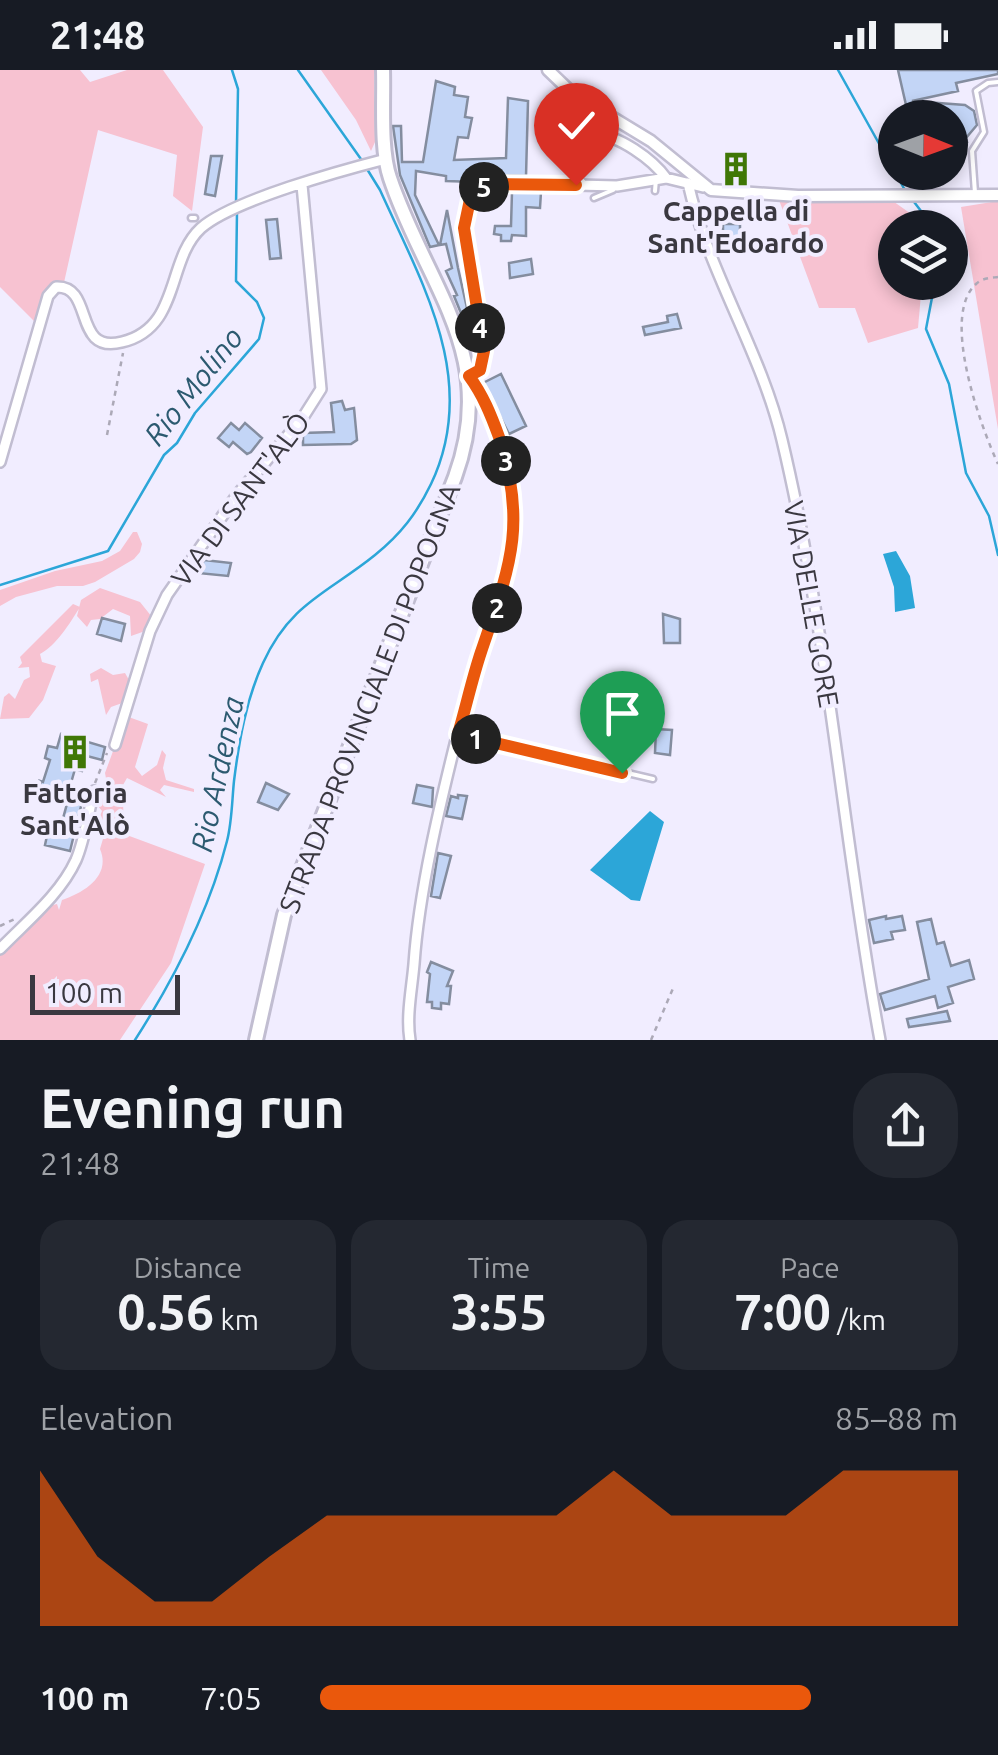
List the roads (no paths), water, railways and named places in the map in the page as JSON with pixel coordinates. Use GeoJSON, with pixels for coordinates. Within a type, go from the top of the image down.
{"type":"FeatureCollection","features":[{"type":"Feature","properties":{"kind":"main road","name":"STRADA PROVINCIALE DI POPOGNA"},"geometry":{"type":"LineString","coordinates":[[256,1040],[284,915],[460,462],[469,422],[469,376],[444,297],[389,176],[383,70]]}},
{"type":"Feature","properties":{"kind":"street"},"geometry":{"type":"LineString","coordinates":[[548,70],[572,93],[651,141],[703,187]]}},
{"type":"Feature","properties":{"kind":"street"},"geometry":{"type":"LineString","coordinates":[[595,135],[615,140],[654,165],[659,183]]}},
{"type":"Feature","properties":{"kind":"street"},"geometry":{"type":"LineString","coordinates":[[0,462],[48,296],[56,287],[67,286],[75,292],[84,324],[96,337],[106,342],[125,342],[144,331],[165,308],[182,256],[194,236],[217,216],[386,159]]}},
{"type":"Feature","properties":{"kind":"street"},"geometry":{"type":"LineString","coordinates":[[410,1040],[416,938],[458,734],[508,575],[513,526],[510,473],[492,416],[469,376],[480,370],[484,351],[464,228],[471,195],[494,184],[688,183],[720,193],[750,195],[998,196]]}},
{"type":"Feature","properties":{"kind":"street","name":"VIA DELLE GORE"},"geometry":{"type":"LineString","coordinates":[[688,183],[696,219],[781,436],[814,604],[853,886],[880,1040]]}},
{"type":"Feature","properties":{"kind":"street","name":"VIA DI SANT'ALÒ"},"geometry":{"type":"LineString","coordinates":[[115,745],[150,631],[167,595],[237,495],[302,419],[321,389],[302,185]]}},
{"type":"Feature","properties":{"kind":"street"},"geometry":{"type":"LineString","coordinates":[[0,949],[45,903],[76,859],[94,791]]}},
{"type":"Feature","properties":{"kind":"lane"},"geometry":{"type":"LineString","coordinates":[[976,196],[972,150],[984,132],[976,91],[998,82]]}},
{"type":"Feature","properties":{"kind":"lane"},"geometry":{"type":"LineString","coordinates":[[594,198],[609,194],[617,186]]}},
{"type":"Feature","properties":{"kind":"lane"},"geometry":{"type":"LineString","coordinates":[[622,773],[627,727],[633,721],[640,722]]}},
{"type":"Feature","properties":{"kind":"lane"},"geometry":{"type":"LineString","coordinates":[[458,734],[653,779]]}},
{"type":"Feature","properties":{"kind":"water"},"geometry":{"type":"Polygon","coordinates":[[[896,551],[910,576],[915,608],[895,612],[894,587],[883,554],[896,551]]]}},
{"type":"Feature","properties":{"kind":"water"},"geometry":{"type":"Polygon","coordinates":[[[650,811],[664,822],[640,901],[631,900],[590,870],[650,811]]]}},
{"type":"Feature","properties":{"kind":"waterway","name":"Rio Molino"},"geometry":{"type":"LineString","coordinates":[[232,70],[238,89],[236,204]]}},
{"type":"Feature","properties":{"kind":"waterway","name":"Rio Ardenza"},"geometry":{"type":"LineString","coordinates":[[298,70],[363,162]]}},
{"type":"Feature","properties":{"kind":"waterway"},"geometry":{"type":"LineString","coordinates":[[838,70],[906,192]]}},
{"type":"Feature","properties":{"kind":"waterway","name":"Rio Ardenza"},"geometry":{"type":"LineString","coordinates":[[135,1040],[189,944],[211,893],[230,826],[244,721],[263,663],[298,612],[375,555],[400,531],[426,495],[445,446],[450,408],[440,334],[413,262],[367,169]]}},
{"type":"Feature","properties":{"kind":"waterway"},"geometry":{"type":"LineString","coordinates":[[911,198],[920,210]]}},
{"type":"Feature","properties":{"kind":"waterway","name":"Rio Molino"},"geometry":{"type":"LineString","coordinates":[[0,585],[108,551],[164,455],[259,339],[264,318],[257,302],[236,281],[237,212]]}},
{"type":"Feature","properties":{"kind":"waterway"},"geometry":{"type":"LineString","coordinates":[[932,300],[926,329],[949,384],[966,473],[989,516],[998,555]]}},
{"type":"Feature","properties":{"kind":"place","name":"Cappella di Sant'Edoardo"},"geometry":{"type":"Point","coordinates":[736,169]}},
{"type":"Feature","properties":{"kind":"place","name":"Fattoria Sant'Alò"},"geometry":{"type":"Point","coordinates":[75,752]}}]}
